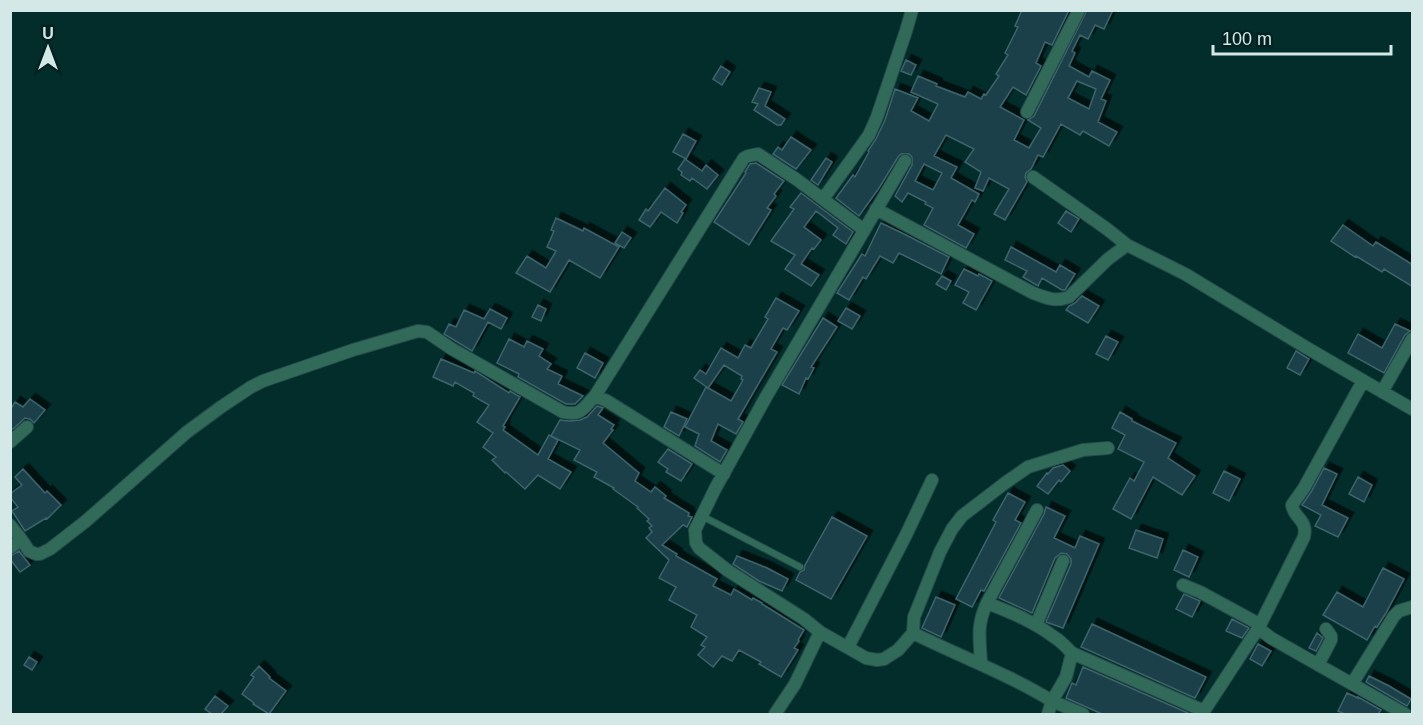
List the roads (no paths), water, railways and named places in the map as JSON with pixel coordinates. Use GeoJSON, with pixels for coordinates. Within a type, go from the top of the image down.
{"type":"FeatureCollection","features":[{"type":"Feature","properties":{"kind":"street"},"geometry":{"type":"LineString","coordinates":[[823,199],[869,135],[890,80],[912,10]]}},
{"type":"Feature","properties":{"kind":"street"},"geometry":{"type":"LineString","coordinates":[[1027,112],[1079,10]]}},
{"type":"Feature","properties":{"kind":"street"},"geometry":{"type":"LineString","coordinates":[[10,525],[29,551],[40,554],[86,521],[187,432],[251,387],[353,350],[411,332],[423,330],[427,332],[452,349],[563,412],[577,414],[581,412],[595,396],[747,156],[758,154],[796,179],[864,230]]}},
{"type":"Feature","properties":{"kind":"street"},"geometry":{"type":"LineString","coordinates":[[906,161],[766,397],[701,516],[695,530],[699,548],[727,570],[804,619],[820,632],[866,658],[884,659],[898,650],[913,633],[914,617],[936,561],[962,516],[1029,467],[1083,450],[1108,448]]}},
{"type":"Feature","properties":{"kind":"street"},"geometry":{"type":"LineString","coordinates":[[1033,177],[1127,245],[1185,274],[1413,409]]}},
{"type":"Feature","properties":{"kind":"street"},"geometry":{"type":"LineString","coordinates":[[876,209],[1033,293],[1052,300],[1069,297],[1108,259],[1127,245]]}},
{"type":"Feature","properties":{"kind":"street"},"geometry":{"type":"LineString","coordinates":[[1382,392],[1413,339]]}},
{"type":"Feature","properties":{"kind":"street"},"geometry":{"type":"LineString","coordinates":[[987,603],[1012,612],[1036,625],[1057,639],[1072,653],[1203,713],[1259,627],[1304,537],[1304,522],[1292,510],[1292,505],[1304,488],[1363,381]]}},
{"type":"Feature","properties":{"kind":"street"},"geometry":{"type":"LineString","coordinates":[[595,396],[607,401],[724,474]]}},
{"type":"Feature","properties":{"kind":"street"},"geometry":{"type":"LineString","coordinates":[[10,442],[27,427]]}},
{"type":"Feature","properties":{"kind":"street"},"geometry":{"type":"LineString","coordinates":[[848,647],[932,480]]}},
{"type":"Feature","properties":{"kind":"street"},"geometry":{"type":"LineString","coordinates":[[981,664],[979,626],[981,614],[1037,510]]}},
{"type":"Feature","properties":{"kind":"street"},"geometry":{"type":"LineString","coordinates":[[10,548],[21,539]]}},
{"type":"Feature","properties":{"kind":"street"},"geometry":{"type":"LineString","coordinates":[[1036,625],[1064,561]]}},
{"type":"Feature","properties":{"kind":"street"},"geometry":{"type":"LineString","coordinates":[[1183,585],[1257,623],[1271,638],[1405,714]]}},
{"type":"Feature","properties":{"kind":"street"},"geometry":{"type":"LineString","coordinates":[[1352,684],[1394,616],[1399,611],[1413,607]]}},
{"type":"Feature","properties":{"kind":"street"},"geometry":{"type":"LineString","coordinates":[[1318,665],[1331,640],[1326,629]]}},
{"type":"Feature","properties":{"kind":"street"},"geometry":{"type":"LineString","coordinates":[[775,714],[795,684],[820,632]]}},
{"type":"Feature","properties":{"kind":"street"},"geometry":{"type":"LineString","coordinates":[[913,633],[1083,714]]}},
{"type":"Feature","properties":{"kind":"street"},"geometry":{"type":"LineString","coordinates":[[1048,714],[1052,701],[1066,677],[1072,653]]}},
{"type":"Feature","properties":{"kind":"lane"},"geometry":{"type":"LineString","coordinates":[[701,516],[800,567]]}}]}
